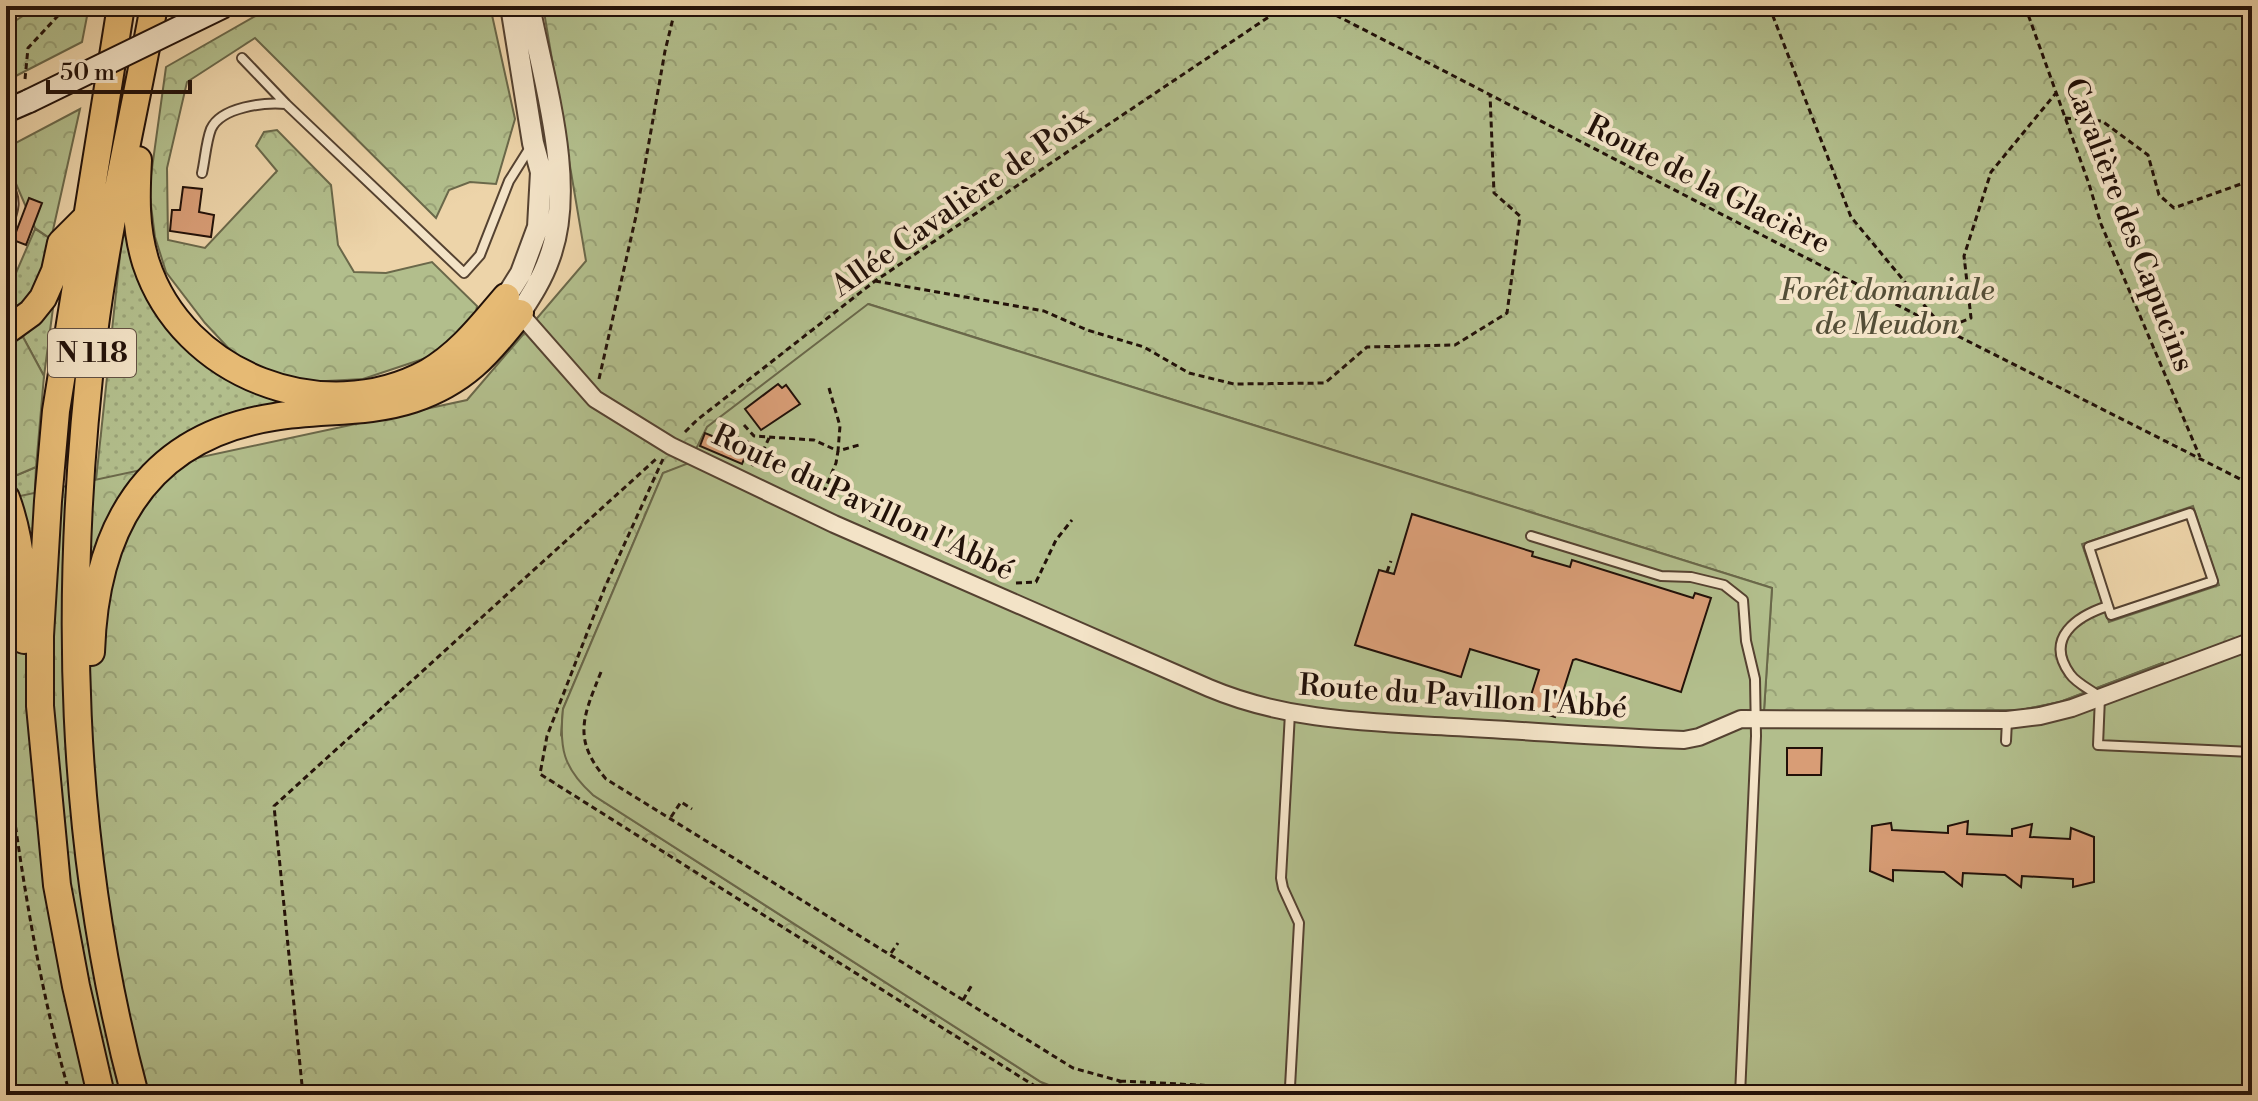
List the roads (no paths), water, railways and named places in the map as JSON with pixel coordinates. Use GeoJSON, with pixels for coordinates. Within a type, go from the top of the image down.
{"type":"FeatureCollection","features":[{"type":"Feature","properties":{"kind":"highway","name":"N 118"},"geometry":{"type":"LineString","coordinates":[[101,1095],[57,885],[40,706],[40,636],[56,411],[121,6]]}},
{"type":"Feature","properties":{"kind":"highway","name":"N 118"},"geometry":{"type":"LineString","coordinates":[[135,1095],[106,975],[91,881],[75,705],[75,568],[85,422],[107,250],[154,6]]}},
{"type":"Feature","properties":{"kind":"highway"},"geometry":{"type":"LineString","coordinates":[[142,69],[149,99],[138,155],[136,214],[139,237],[152,279],[167,306],[190,335],[219,361],[259,382],[293,392],[347,394],[387,388],[443,363],[513,305]]}},
{"type":"Feature","properties":{"kind":"highway"},"geometry":{"type":"LineString","coordinates":[[6,331],[31,313],[43,298],[55,271],[61,243],[87,217]]}},
{"type":"Feature","properties":{"kind":"highway"},"geometry":{"type":"LineString","coordinates":[[75,705],[90,664],[92,625],[104,559],[114,532],[133,499],[160,468],[188,447],[234,426],[295,414],[378,407],[414,399],[444,385],[482,359],[513,305]]}},
{"type":"Feature","properties":{"kind":"highway"},"geometry":{"type":"LineString","coordinates":[[6,498],[23,566],[24,667],[40,706]]}},
{"type":"Feature","properties":{"kind":"main road"},"geometry":{"type":"LineString","coordinates":[[20,105],[224,6]]}},
{"type":"Feature","properties":{"kind":"street"},"geometry":{"type":"LineString","coordinates":[[511,6],[533,143],[541,172],[538,227],[513,305]]}},
{"type":"Feature","properties":{"kind":"street"},"geometry":{"type":"LineString","coordinates":[[513,305],[537,287],[550,259],[558,226],[560,163],[529,6]]}},
{"type":"Feature","properties":{"kind":"street","name":"Route du Pavillon l'Abbé"},"geometry":{"type":"LineString","coordinates":[[513,305],[595,399],[671,446],[814,513],[1222,694],[1248,704],[1290,713],[1349,721],[1684,740],[1741,719],[1755,718],[2007,720],[2040,716],[2100,697],[2252,641]]}},
{"type":"Feature","properties":{"kind":"lane"},"geometry":{"type":"LineString","coordinates":[[242,58],[286,104],[464,273],[480,255],[509,181],[533,143]]}},
{"type":"Feature","properties":{"kind":"lane"},"geometry":{"type":"LineString","coordinates":[[202,173],[212,127],[225,115],[268,102],[286,104]]}},
{"type":"Feature","properties":{"kind":"lane"},"geometry":{"type":"LineString","coordinates":[[6,183],[13,192],[15,205],[6,230]]}},
{"type":"Feature","properties":{"kind":"lane"},"geometry":{"type":"LineString","coordinates":[[2190,513],[2213,581],[2111,615],[2108,606],[2089,547],[2190,513]]}},
{"type":"Feature","properties":{"kind":"lane"},"geometry":{"type":"LineString","coordinates":[[1531,536],[1661,576],[1691,577],[1724,585],[1743,600],[1746,641],[1755,679],[1755,718],[1754,810],[1740,1095]]}},
{"type":"Feature","properties":{"kind":"lane"},"geometry":{"type":"LineString","coordinates":[[2108,606],[2085,614],[2073,624],[2064,635],[2061,648],[2070,675],[2100,697],[2098,745],[2252,752]]}},
{"type":"Feature","properties":{"kind":"lane"},"geometry":{"type":"LineString","coordinates":[[1290,713],[1281,878],[1299,923],[1290,1087]]}},
{"type":"Feature","properties":{"kind":"lane"},"geometry":{"type":"LineString","coordinates":[[2006,741],[2007,720]]}},
{"type":"Feature","properties":{"kind":"park label","name":"Forêt domaniale de Meudon"},"geometry":{"type":"Point","coordinates":[1887,308]}}]}
